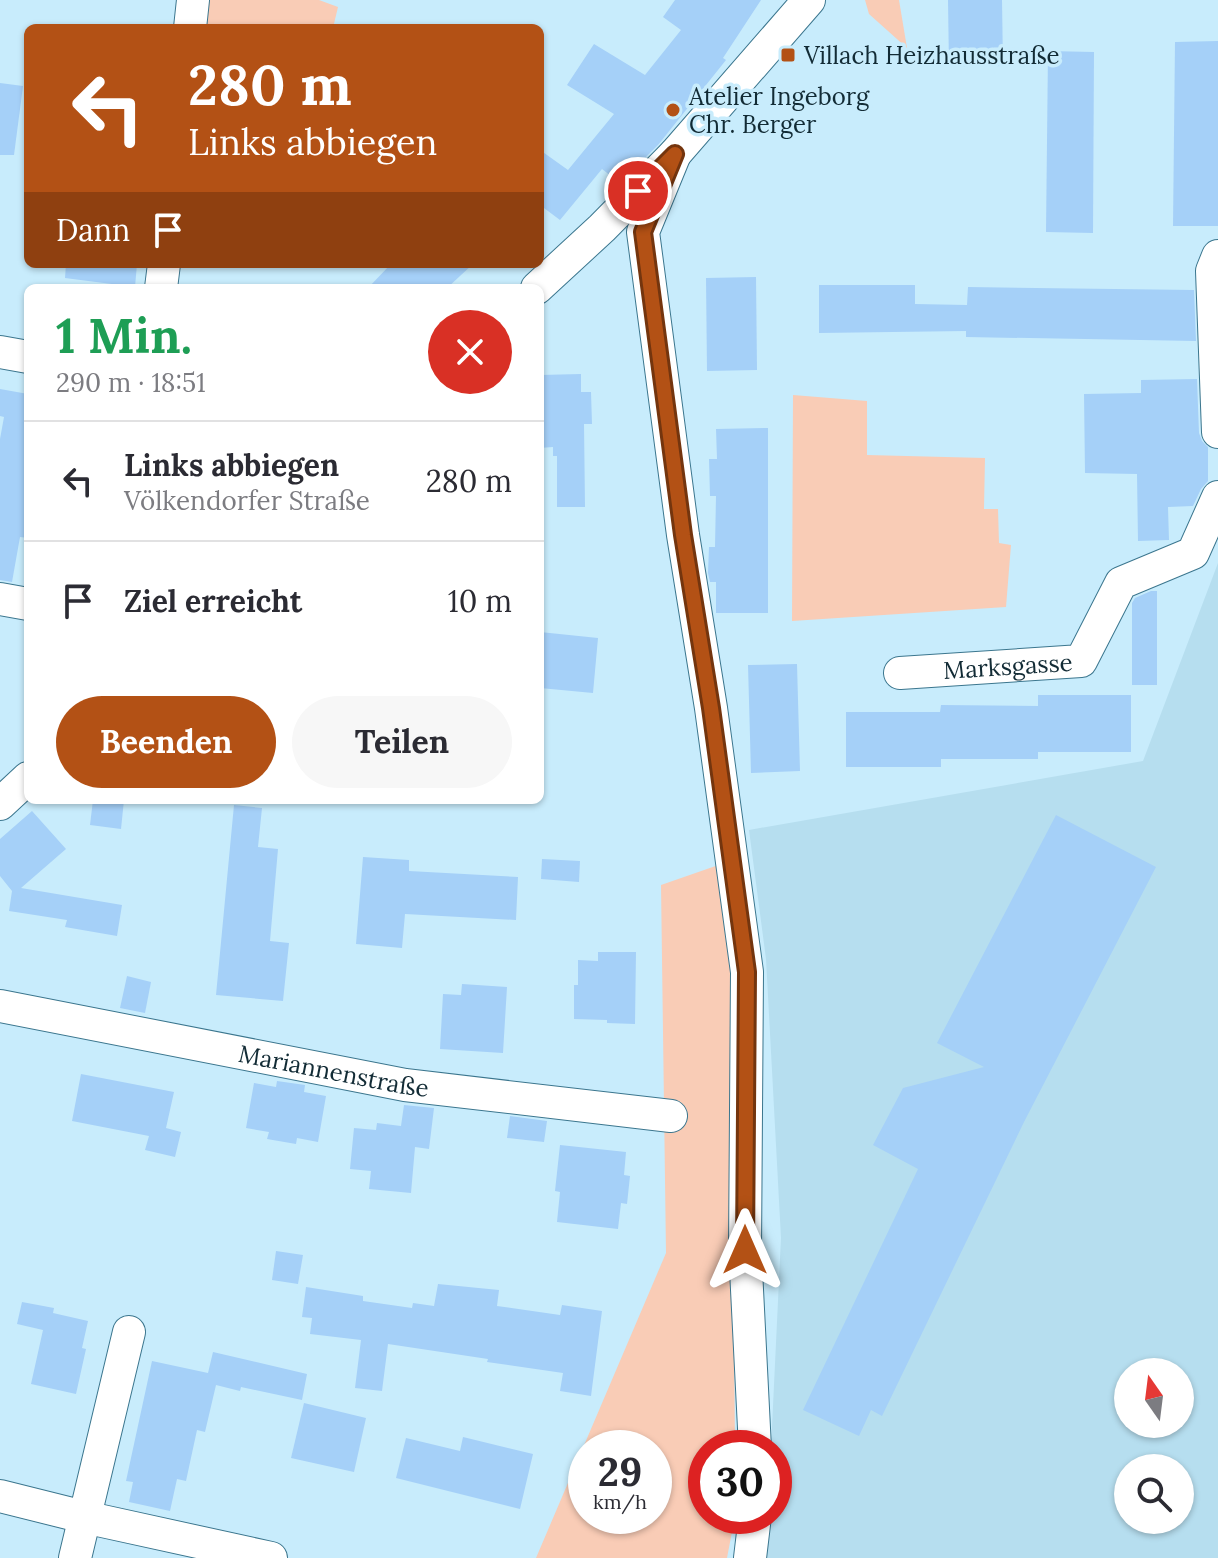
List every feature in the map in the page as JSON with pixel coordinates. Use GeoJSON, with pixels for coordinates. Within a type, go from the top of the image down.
{"type":"FeatureCollection","features":[{"type":"Feature","properties":{"kind":"street"},"geometry":{"type":"LineString","coordinates":[[190,24],[193,0]]}},
{"type":"Feature","properties":{"kind":"street"},"geometry":{"type":"LineString","coordinates":[[541,284],[675,154],[809,0]]}},
{"type":"Feature","properties":{"kind":"street"},"geometry":{"type":"LineString","coordinates":[[675,154],[643,232],[683,535],[711,708],[747,972],[745,1250],[754,1430]]}},
{"type":"Feature","properties":{"kind":"street"},"geometry":{"type":"LineString","coordinates":[[1218,256],[1212,271],[1218,432]]}},
{"type":"Feature","properties":{"kind":"street"},"geometry":{"type":"LineString","coordinates":[[0,352],[24,356]]}},
{"type":"Feature","properties":{"kind":"street","name":"Marksgasse"},"geometry":{"type":"LineString","coordinates":[[900,673],[1081,661],[1121,583],[1193,553],[1218,497]]}},
{"type":"Feature","properties":{"kind":"street"},"geometry":{"type":"LineString","coordinates":[[0,599],[24,603]]}},
{"type":"Feature","properties":{"kind":"street"},"geometry":{"type":"LineString","coordinates":[[0,804],[24,782]]}},
{"type":"Feature","properties":{"kind":"street","name":"Mariannenstraße"},"geometry":{"type":"LineString","coordinates":[[0,1006],[405,1085],[671,1116]]}},
{"type":"Feature","properties":{"kind":"street"},"geometry":{"type":"LineString","coordinates":[[75,1558],[129,1332]]}},
{"type":"Feature","properties":{"kind":"street"},"geometry":{"type":"LineString","coordinates":[[0,1496],[271,1558]]}},
{"type":"Feature","properties":{"kind":"street"},"geometry":{"type":"LineString","coordinates":[[750,1558],[753,1534]]}},
{"type":"Feature","properties":{"kind":"shaded area"},"geometry":{"type":"Polygon","coordinates":[[[204,0],[319,0],[338,7],[334,24],[201,24],[204,0]]]}},
{"type":"Feature","properties":{"kind":"shaded area"},"geometry":{"type":"Polygon","coordinates":[[[865,0],[899,0],[907,48],[869,14],[865,0]]]}},
{"type":"Feature","properties":{"kind":"shaded area"},"geometry":{"type":"Polygon","coordinates":[[[793,395],[867,401],[867,455],[985,458],[984,509],[998,509],[999,543],[1011,545],[1006,607],[792,621],[793,395]]]}},
{"type":"Feature","properties":{"kind":"shaded area"},"geometry":{"type":"Polygon","coordinates":[[[1218,563],[1218,1558],[765,1558],[766,1534],[792,1534],[792,1430],[772,1430],[781,1238],[766,959],[749,830],[1143,761],[1218,563]]]}},
{"type":"Feature","properties":{"kind":"shaded area"},"geometry":{"type":"Polygon","coordinates":[[[730,861],[735,1430],[688,1430],[688,1534],[732,1534],[727,1558],[536,1558],[568,1483],[568,1534],[672,1534],[672,1430],[591,1430],[666,1253],[661,885],[730,861]]]}},
{"type":"Feature","properties":{"kind":"building"},"geometry":{"type":"Polygon","coordinates":[[[675,0],[761,0],[723,58],[726,60],[658,145],[620,183],[602,169],[560,220],[544,208],[544,153],[568,170],[614,114],[567,85],[594,44],[645,75],[681,30],[663,17],[675,0]]]}},
{"type":"Feature","properties":{"kind":"building"},"geometry":{"type":"Polygon","coordinates":[[[948,0],[1002,0],[1003,66],[949,67],[948,0]]]}},
{"type":"Feature","properties":{"kind":"building"},"geometry":{"type":"Polygon","coordinates":[[[1218,41],[1218,226],[1173,226],[1175,42],[1218,41]]]}},
{"type":"Feature","properties":{"kind":"building"},"geometry":{"type":"Polygon","coordinates":[[[1048,51],[1094,52],[1093,233],[1046,232],[1048,51]]]}},
{"type":"Feature","properties":{"kind":"building"},"geometry":{"type":"Polygon","coordinates":[[[0,83],[23,86],[14,155],[0,155],[0,83]]]}},
{"type":"Feature","properties":{"kind":"building"},"geometry":{"type":"Polygon","coordinates":[[[66,268],[137,268],[135,284],[65,278],[66,268]]]}},
{"type":"Feature","properties":{"kind":"building"},"geometry":{"type":"Polygon","coordinates":[[[387,268],[469,268],[451,284],[372,284],[387,268]]]}},
{"type":"Feature","properties":{"kind":"building"},"geometry":{"type":"Polygon","coordinates":[[[756,277],[757,370],[707,371],[706,278],[756,277]]]}},
{"type":"Feature","properties":{"kind":"building"},"geometry":{"type":"Polygon","coordinates":[[[819,285],[915,285],[915,304],[967,305],[968,287],[1194,290],[1196,341],[966,337],[966,331],[819,333],[819,285]]]}},
{"type":"Feature","properties":{"kind":"building"},"geometry":{"type":"Polygon","coordinates":[[[581,374],[581,392],[591,392],[592,424],[584,424],[585,507],[557,507],[557,456],[553,456],[553,447],[544,448],[544,375],[581,374]]]}},
{"type":"Feature","properties":{"kind":"building"},"geometry":{"type":"Polygon","coordinates":[[[1197,379],[1199,433],[1208,447],[1208,481],[1193,506],[1168,507],[1169,540],[1138,541],[1137,474],[1085,473],[1084,394],[1141,393],[1141,380],[1197,379]]]}},
{"type":"Feature","properties":{"kind":"building"},"geometry":{"type":"Polygon","coordinates":[[[0,389],[24,393],[24,538],[20,537],[12,582],[0,580],[0,439],[4,417],[0,416],[0,389]]]}},
{"type":"Feature","properties":{"kind":"building"},"geometry":{"type":"Polygon","coordinates":[[[768,428],[768,613],[716,613],[716,582],[710,582],[708,573],[709,547],[715,547],[716,496],[710,496],[709,459],[717,459],[716,429],[768,428]]]}},
{"type":"Feature","properties":{"kind":"building"},"geometry":{"type":"Polygon","coordinates":[[[1157,591],[1157,685],[1132,685],[1132,603],[1135,598],[1157,591]]]}},
{"type":"Feature","properties":{"kind":"building"},"geometry":{"type":"Polygon","coordinates":[[[544,632],[598,638],[593,693],[544,688],[544,632]]]}},
{"type":"Feature","properties":{"kind":"building"},"geometry":{"type":"Polygon","coordinates":[[[797,664],[800,771],[751,773],[748,665],[797,664]]]}},
{"type":"Feature","properties":{"kind":"building"},"geometry":{"type":"Polygon","coordinates":[[[1038,695],[1131,695],[1131,752],[1038,752],[1038,759],[941,759],[941,767],[846,767],[846,712],[940,712],[941,705],[1038,706],[1038,695]]]}},
{"type":"Feature","properties":{"kind":"building"},"geometry":{"type":"Polygon","coordinates":[[[93,804],[124,804],[121,829],[90,825],[93,804]]]}},
{"type":"Feature","properties":{"kind":"building"},"geometry":{"type":"Polygon","coordinates":[[[234,805],[262,808],[258,847],[278,849],[270,941],[289,943],[283,1001],[216,995],[234,805]]]}},
{"type":"Feature","properties":{"kind":"building"},"geometry":{"type":"Polygon","coordinates":[[[32,811],[66,849],[21,888],[122,905],[117,936],[65,927],[67,920],[9,911],[12,891],[0,876],[0,839],[32,811]]]}},
{"type":"Feature","properties":{"kind":"building"},"geometry":{"type":"Polygon","coordinates":[[[1056,815],[1156,867],[1024,1122],[882,1416],[871,1410],[859,1436],[803,1410],[918,1169],[873,1145],[903,1088],[984,1067],[937,1043],[1056,815]]]}},
{"type":"Feature","properties":{"kind":"building"},"geometry":{"type":"Polygon","coordinates":[[[363,857],[409,860],[409,871],[518,877],[516,920],[405,914],[402,948],[356,944],[363,857]]]}},
{"type":"Feature","properties":{"kind":"building"},"geometry":{"type":"Polygon","coordinates":[[[542,859],[580,861],[579,882],[541,879],[542,859]]]}},
{"type":"Feature","properties":{"kind":"building"},"geometry":{"type":"Polygon","coordinates":[[[598,952],[636,952],[635,1024],[574,1019],[578,960],[598,961],[598,952]]]}},
{"type":"Feature","properties":{"kind":"building"},"geometry":{"type":"Polygon","coordinates":[[[127,976],[151,982],[145,1013],[120,1008],[127,976]]]}},
{"type":"Feature","properties":{"kind":"building"},"geometry":{"type":"Polygon","coordinates":[[[462,984],[507,987],[503,1053],[440,1049],[443,994],[461,995],[462,984]]]}},
{"type":"Feature","properties":{"kind":"building"},"geometry":{"type":"Polygon","coordinates":[[[81,1074],[174,1092],[166,1128],[181,1132],[175,1157],[145,1150],[149,1136],[72,1121],[81,1074]]]}},
{"type":"Feature","properties":{"kind":"building"},"geometry":{"type":"Polygon","coordinates":[[[277,1081],[305,1085],[304,1092],[326,1096],[318,1142],[297,1138],[296,1144],[267,1139],[269,1132],[246,1128],[254,1083],[276,1087],[277,1081]]]}},
{"type":"Feature","properties":{"kind":"building"},"geometry":{"type":"Polygon","coordinates":[[[404,1105],[434,1108],[429,1149],[415,1147],[411,1193],[369,1189],[371,1171],[350,1169],[354,1128],[376,1130],[377,1123],[401,1126],[404,1105]]]}},
{"type":"Feature","properties":{"kind":"building"},"geometry":{"type":"Polygon","coordinates":[[[510,1116],[547,1121],[544,1142],[507,1138],[510,1116]]]}},
{"type":"Feature","properties":{"kind":"building"},"geometry":{"type":"Polygon","coordinates":[[[560,1145],[626,1152],[624,1175],[630,1176],[627,1204],[621,1203],[618,1229],[557,1222],[560,1192],[555,1191],[560,1145]]]}},
{"type":"Feature","properties":{"kind":"building"},"geometry":{"type":"Polygon","coordinates":[[[276,1251],[303,1255],[298,1284],[272,1280],[276,1251]]]}},
{"type":"Feature","properties":{"kind":"building"},"geometry":{"type":"Polygon","coordinates":[[[438,1284],[499,1290],[497,1306],[560,1315],[562,1305],[602,1311],[591,1396],[560,1391],[563,1373],[388,1344],[382,1391],[355,1388],[361,1340],[310,1334],[312,1318],[302,1317],[306,1287],[363,1296],[363,1301],[412,1308],[413,1303],[434,1306],[438,1284]]]}},
{"type":"Feature","properties":{"kind":"building"},"geometry":{"type":"Polygon","coordinates":[[[22,1302],[54,1308],[53,1313],[88,1321],[82,1348],[86,1349],[76,1394],[31,1384],[43,1330],[17,1324],[22,1302]]]}},
{"type":"Feature","properties":{"kind":"building"},"geometry":{"type":"Polygon","coordinates":[[[213,1352],[307,1374],[302,1400],[216,1385],[205,1432],[197,1430],[186,1481],[177,1479],[170,1511],[129,1502],[133,1482],[126,1481],[152,1361],[208,1373],[213,1352]]]}},
{"type":"Feature","properties":{"kind":"building"},"geometry":{"type":"Polygon","coordinates":[[[304,1403],[366,1418],[354,1472],[291,1458],[304,1403]]]}},
{"type":"Feature","properties":{"kind":"building"},"geometry":{"type":"Polygon","coordinates":[[[463,1437],[533,1454],[520,1509],[396,1478],[406,1438],[460,1451],[463,1437]]]}},
{"type":"Feature","properties":{"kind":"place","name":"Villach Heizhausstraße"},"geometry":{"type":"Point","coordinates":[788,55]}},
{"type":"Feature","properties":{"kind":"place","name":"Atelier Ingeborg Chr. Berger"},"geometry":{"type":"Point","coordinates":[673,110]}},
{"type":"Feature","properties":{"kind":"route"},"geometry":{"type":"LineString","coordinates":[[638,191],[675,154],[643,232],[683,535],[711,708],[747,972],[745,1250]]}}]}
